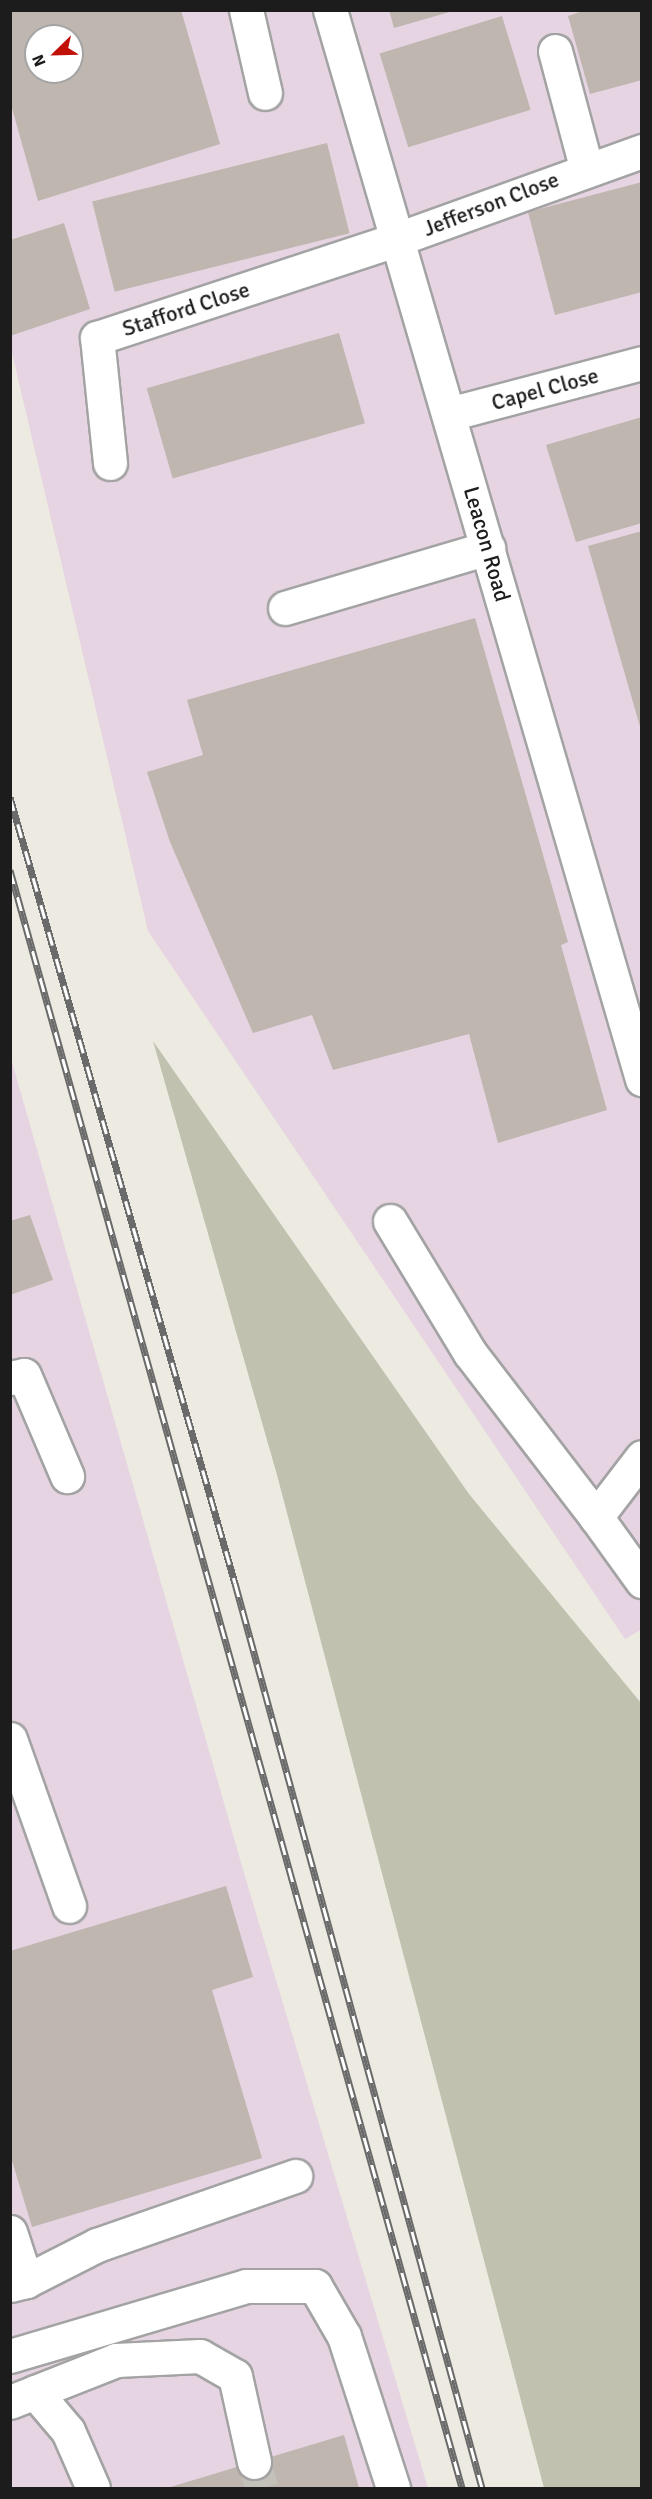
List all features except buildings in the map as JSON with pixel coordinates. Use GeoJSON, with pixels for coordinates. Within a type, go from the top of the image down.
{"type":"FeatureCollection","features":[{"type":"Feature","properties":{"kind":"street"},"geometry":{"type":"LineString","coordinates":[[246,10],[265,93]]}},
{"type":"Feature","properties":{"kind":"street","name":"Leacon Road"},"geometry":{"type":"LineString","coordinates":[[330,10],[642,1079]]}},
{"type":"Feature","properties":{"kind":"street","name":"Jefferson Close"},"geometry":{"type":"LineString","coordinates":[[555,51],[586,167]]}},
{"type":"Feature","properties":{"kind":"street","name":"Jefferson Close"},"geometry":{"type":"LineString","coordinates":[[396,240],[586,167],[642,151]]}},
{"type":"Feature","properties":{"kind":"street","name":"Stafford Close"},"geometry":{"type":"LineString","coordinates":[[110,463],[97,338],[396,240]]}},
{"type":"Feature","properties":{"kind":"street","name":"Capel Close"},"geometry":{"type":"LineString","coordinates":[[449,414],[642,363]]}},
{"type":"Feature","properties":{"kind":"street"},"geometry":{"type":"LineString","coordinates":[[285,608],[488,548]]}},
{"type":"Feature","properties":{"kind":"street"},"geometry":{"type":"LineString","coordinates":[[390,1221],[470,1353],[596,1517],[642,1581]]}},
{"type":"Feature","properties":{"kind":"street"},"geometry":{"type":"LineString","coordinates":[[10,1378],[24,1375],[68,1476]]}},
{"type":"Feature","properties":{"kind":"street"},"geometry":{"type":"LineString","coordinates":[[596,1517],[642,1457]]}},
{"type":"Feature","properties":{"kind":"street"},"geometry":{"type":"LineString","coordinates":[[10,1739],[69,1906]]}},
{"type":"Feature","properties":{"kind":"street"},"geometry":{"type":"LineString","coordinates":[[10,2232],[18,2283],[97,2245],[295,2176]]}},
{"type":"Feature","properties":{"kind":"street"},"geometry":{"type":"LineString","coordinates":[[10,2356],[246,2286],[315,2286],[344,2336],[393,2488]]}},
{"type":"Feature","properties":{"kind":"street"},"geometry":{"type":"LineString","coordinates":[[23,2397],[116,2360],[200,2356],[235,2376],[254,2462]]}},
{"type":"Feature","properties":{"kind":"street"},"geometry":{"type":"LineString","coordinates":[[23,2397],[68,2431],[93,2488]]}},
{"type":"Feature","properties":{"kind":"shaded area"},"geometry":{"type":"Polygon","coordinates":[[[10,11],[641,11],[642,1629],[625,1639],[148,931],[11,349],[10,11]]]}},
{"type":"Feature","properties":{"kind":"shaded area"},"geometry":{"type":"Polygon","coordinates":[[[153,1041],[469,1494],[641,1703],[641,2488],[544,2488],[277,1475],[153,1041]]]}},
{"type":"Feature","properties":{"kind":"shaded area"},"geometry":{"type":"Polygon","coordinates":[[[10,1055],[244,1873],[428,2488],[11,2488],[10,1055]]]}},
{"type":"Feature","properties":{"kind":"tunnel"},"geometry":{"type":"LineString","coordinates":[[254,2462],[262,2488]]}},
{"type":"Feature","properties":{"kind":"railway"},"geometry":{"type":"LineString","coordinates":[[10,797],[235,1583],[482,2488]]}},
{"type":"Feature","properties":{"kind":"railway"},"geometry":{"type":"LineString","coordinates":[[10,870],[462,2488]]}}]}
